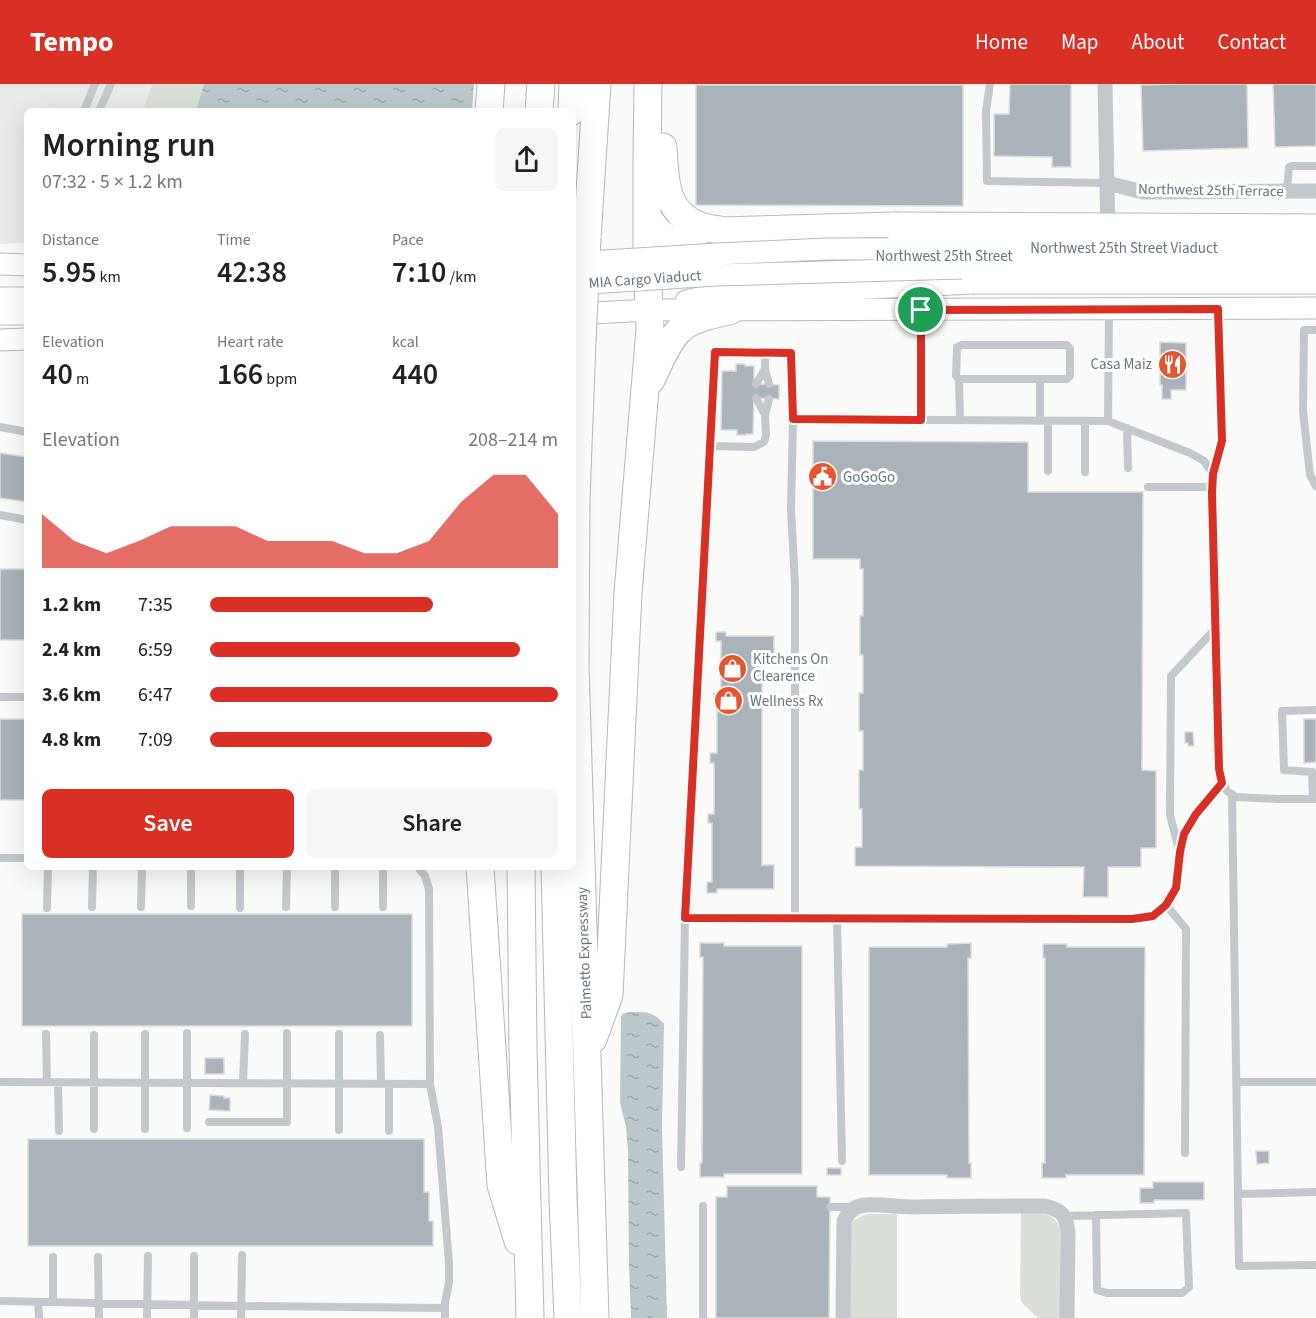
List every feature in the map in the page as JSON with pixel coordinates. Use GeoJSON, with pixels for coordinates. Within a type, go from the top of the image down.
{"type":"FeatureCollection","features":[{"type":"Feature","properties":{"kind":"highway"},"geometry":{"type":"LineString","coordinates":[[489,108],[491,84]]}},
{"type":"Feature","properties":{"kind":"highway"},"geometry":{"type":"LineString","coordinates":[[539,108],[541,84]]}},
{"type":"Feature","properties":{"kind":"highway"},"geometry":{"type":"LineString","coordinates":[[557,108],[559,84]]}},
{"type":"Feature","properties":{"kind":"highway"},"geometry":{"type":"LineString","coordinates":[[572,108],[573,84]]}},
{"type":"Feature","properties":{"kind":"highway","name":"Palmetto Expressway"},"geometry":{"type":"LineString","coordinates":[[576,498],[587,238],[597,84]]}},
{"type":"Feature","properties":{"kind":"highway"},"geometry":{"type":"LineString","coordinates":[[588,1054],[609,995],[627,604],[650,328],[647,262],[648,84]]}},
{"type":"Feature","properties":{"kind":"highway"},"geometry":{"type":"LineString","coordinates":[[663,84],[665,182],[671,202],[682,215],[700,226],[723,231],[895,226],[1316,228]]}},
{"type":"Feature","properties":{"kind":"highway"},"geometry":{"type":"LineString","coordinates":[[647,217],[657,230],[671,241],[716,263]]}},
{"type":"Feature","properties":{"kind":"highway"},"geometry":{"type":"LineString","coordinates":[[645,392],[673,338],[683,326],[730,310]]}},
{"type":"Feature","properties":{"kind":"highway","name":"Palmetto Expressway"},"geometry":{"type":"LineString","coordinates":[[576,695],[595,1318]]}},
{"type":"Feature","properties":{"kind":"highway"},"geometry":{"type":"LineString","coordinates":[[480,870],[501,1185],[528,1274]]}},
{"type":"Feature","properties":{"kind":"highway"},"geometry":{"type":"LineString","coordinates":[[521,870],[530,1318]]}},
{"type":"Feature","properties":{"kind":"highway"},"geometry":{"type":"LineString","coordinates":[[540,870],[553,1318]]}},
{"type":"Feature","properties":{"kind":"highway"},"geometry":{"type":"LineString","coordinates":[[555,870],[568,1318]]}},
{"type":"Feature","properties":{"kind":"main road","name":"Northwest 25th Street Viaduct"},"geometry":{"type":"LineString","coordinates":[[716,263],[826,249],[1316,247]]}},
{"type":"Feature","properties":{"kind":"main road","name":"Northwest 25th Street"},"geometry":{"type":"LineString","coordinates":[[576,265],[647,262],[716,263],[801,257],[1316,257]]}},
{"type":"Feature","properties":{"kind":"main road","name":"Northwest 25th Street Viaduct"},"geometry":{"type":"LineString","coordinates":[[716,263],[962,268],[1316,268]]}},
{"type":"Feature","properties":{"kind":"main road","name":"MIA Cargo Viaduct"},"geometry":{"type":"LineString","coordinates":[[576,265],[716,263]]}},
{"type":"Feature","properties":{"kind":"main road","name":"MIA Cargo Viaduct"},"geometry":{"type":"LineString","coordinates":[[576,284],[716,263]]}},
{"type":"Feature","properties":{"kind":"main road"},"geometry":{"type":"LineString","coordinates":[[0,264],[24,265]]}},
{"type":"Feature","properties":{"kind":"main road"},"geometry":{"type":"LineString","coordinates":[[0,283],[24,283]]}},
{"type":"Feature","properties":{"kind":"main road"},"geometry":{"type":"LineString","coordinates":[[650,310],[707,296],[972,283],[1316,283]]}},
{"type":"Feature","properties":{"kind":"main road"},"geometry":{"type":"LineString","coordinates":[[0,298],[24,298]]}},
{"type":"Feature","properties":{"kind":"main road"},"geometry":{"type":"LineString","coordinates":[[576,314],[650,310],[1316,308]]}},
{"type":"Feature","properties":{"kind":"main road"},"geometry":{"type":"LineString","coordinates":[[0,314],[24,314]]}},
{"type":"Feature","properties":{"kind":"main road"},"geometry":{"type":"LineString","coordinates":[[0,339],[24,339]]}},
{"type":"Feature","properties":{"kind":"street"},"geometry":{"type":"LineString","coordinates":[[1105,84],[1109,309]]}},
{"type":"Feature","properties":{"kind":"street","name":"Northwest 25th Terrace"},"geometry":{"type":"LineString","coordinates":[[1107,183],[1143,192],[1316,190]]}},
{"type":"Feature","properties":{"kind":"street"},"geometry":{"type":"LineString","coordinates":[[843,1318],[844,1221],[846,1215],[856,1207],[865,1205],[895,1207],[1045,1206],[1059,1211],[1067,1222],[1068,1232],[1067,1318]]}},
{"type":"Feature","properties":{"kind":"lane"},"geometry":{"type":"LineString","coordinates":[[85,108],[94,84]]}},
{"type":"Feature","properties":{"kind":"lane"},"geometry":{"type":"LineString","coordinates":[[100,108],[111,84]]}},
{"type":"Feature","properties":{"kind":"lane"},"geometry":{"type":"LineString","coordinates":[[990,84],[986,111],[987,182],[1107,183]]}},
{"type":"Feature","properties":{"kind":"lane"},"geometry":{"type":"LineString","coordinates":[[1287,191],[1289,167],[1316,166]]}},
{"type":"Feature","properties":{"kind":"lane"},"geometry":{"type":"LineString","coordinates":[[1108,421],[1109,309]]}},
{"type":"Feature","properties":{"kind":"lane"},"geometry":{"type":"LineString","coordinates":[[1218,309],[1222,441],[1213,474],[1213,487],[1219,769],[1222,783],[1227,791],[1236,797],[1280,800],[1314,799],[1312,772],[1284,770],[1282,711],[1316,710]]}},
{"type":"Feature","properties":{"kind":"lane"},"geometry":{"type":"LineString","coordinates":[[921,310],[921,420]]}},
{"type":"Feature","properties":{"kind":"lane"},"geometry":{"type":"LineString","coordinates":[[1316,330],[1304,330],[1303,411],[1310,475],[1316,486]]}},
{"type":"Feature","properties":{"kind":"lane"},"geometry":{"type":"LineString","coordinates":[[959,379],[1067,379],[1070,376],[1070,349],[1067,345],[963,345],[957,347],[956,376],[959,379],[960,420]]}},
{"type":"Feature","properties":{"kind":"lane"},"geometry":{"type":"LineString","coordinates":[[681,1167],[685,918],[715,352],[791,353],[793,419],[791,509],[795,585],[795,919]]}},
{"type":"Feature","properties":{"kind":"lane"},"geometry":{"type":"LineString","coordinates":[[765,353],[766,384],[765,369]]}},
{"type":"Feature","properties":{"kind":"lane"},"geometry":{"type":"LineString","coordinates":[[1040,379],[1048,471]]}},
{"type":"Feature","properties":{"kind":"lane"},"geometry":{"type":"LineString","coordinates":[[710,446],[754,447],[764,442],[766,435],[765,399]]}},
{"type":"Feature","properties":{"kind":"lane"},"geometry":{"type":"LineString","coordinates":[[793,419],[1108,421],[1191,453],[1204,461],[1213,474]]}},
{"type":"Feature","properties":{"kind":"lane"},"geometry":{"type":"LineString","coordinates":[[1085,421],[1085,472]]}},
{"type":"Feature","properties":{"kind":"lane"},"geometry":{"type":"LineString","coordinates":[[0,427],[24,431]]}},
{"type":"Feature","properties":{"kind":"lane"},"geometry":{"type":"LineString","coordinates":[[1127,428],[1128,468]]}},
{"type":"Feature","properties":{"kind":"lane"},"geometry":{"type":"LineString","coordinates":[[1148,487],[1213,487]]}},
{"type":"Feature","properties":{"kind":"lane"},"geometry":{"type":"LineString","coordinates":[[0,515],[24,519]]}},
{"type":"Feature","properties":{"kind":"lane"},"geometry":{"type":"LineString","coordinates":[[1180,852],[1170,815],[1171,676],[1216,628]]}},
{"type":"Feature","properties":{"kind":"lane"},"geometry":{"type":"LineString","coordinates":[[0,697],[24,697]]}},
{"type":"Feature","properties":{"kind":"lane"},"geometry":{"type":"LineString","coordinates":[[685,918],[1132,919],[1153,916],[1166,905],[1176,888],[1184,834],[1196,814],[1222,783]]}},
{"type":"Feature","properties":{"kind":"lane"},"geometry":{"type":"LineString","coordinates":[[1232,794],[1239,1266],[1316,1264]]}},
{"type":"Feature","properties":{"kind":"lane"},"geometry":{"type":"LineString","coordinates":[[0,858],[24,858]]}},
{"type":"Feature","properties":{"kind":"lane"},"geometry":{"type":"LineString","coordinates":[[47,908],[48,870]]}},
{"type":"Feature","properties":{"kind":"lane"},"geometry":{"type":"LineString","coordinates":[[92,907],[93,870]]}},
{"type":"Feature","properties":{"kind":"lane"},"geometry":{"type":"LineString","coordinates":[[141,907],[142,870]]}},
{"type":"Feature","properties":{"kind":"lane"},"geometry":{"type":"LineString","coordinates":[[191,870],[191,906]]}},
{"type":"Feature","properties":{"kind":"lane"},"geometry":{"type":"LineString","coordinates":[[240,870],[240,908]]}},
{"type":"Feature","properties":{"kind":"lane"},"geometry":{"type":"LineString","coordinates":[[286,907],[287,870]]}},
{"type":"Feature","properties":{"kind":"lane"},"geometry":{"type":"LineString","coordinates":[[334,870],[334,907]]}},
{"type":"Feature","properties":{"kind":"lane"},"geometry":{"type":"LineString","coordinates":[[383,870],[383,907]]}},
{"type":"Feature","properties":{"kind":"lane"},"geometry":{"type":"LineString","coordinates":[[420,870],[429,889],[430,1084],[438,1127],[448,1263],[449,1282],[445,1318]]}},
{"type":"Feature","properties":{"kind":"lane"},"geometry":{"type":"LineString","coordinates":[[1166,905],[1186,929],[1185,1153]]}},
{"type":"Feature","properties":{"kind":"lane"},"geometry":{"type":"LineString","coordinates":[[837,919],[842,1161]]}},
{"type":"Feature","properties":{"kind":"lane"},"geometry":{"type":"LineString","coordinates":[[187,1033],[187,1128]]}},
{"type":"Feature","properties":{"kind":"lane"},"geometry":{"type":"LineString","coordinates":[[209,1122],[287,1122],[287,1033]]}},
{"type":"Feature","properties":{"kind":"lane"},"geometry":{"type":"LineString","coordinates":[[144,1034],[145,1128]]}},
{"type":"Feature","properties":{"kind":"lane"},"geometry":{"type":"LineString","coordinates":[[243,1083],[245,1034]]}},
{"type":"Feature","properties":{"kind":"lane"},"geometry":{"type":"LineString","coordinates":[[46,1035],[47,1082]]}},
{"type":"Feature","properties":{"kind":"lane"},"geometry":{"type":"LineString","coordinates":[[94,1035],[94,1129]]}},
{"type":"Feature","properties":{"kind":"lane"},"geometry":{"type":"LineString","coordinates":[[339,1035],[339,1130]]}},
{"type":"Feature","properties":{"kind":"lane"},"geometry":{"type":"LineString","coordinates":[[380,1035],[389,1131]]}},
{"type":"Feature","properties":{"kind":"lane"},"geometry":{"type":"LineString","coordinates":[[0,1082],[430,1084]]}},
{"type":"Feature","properties":{"kind":"lane"},"geometry":{"type":"LineString","coordinates":[[58,1082],[59,1131]]}},
{"type":"Feature","properties":{"kind":"lane"},"geometry":{"type":"LineString","coordinates":[[1237,1082],[1316,1082]]}},
{"type":"Feature","properties":{"kind":"lane"},"geometry":{"type":"LineString","coordinates":[[1238,1194],[1316,1192]]}},
{"type":"Feature","properties":{"kind":"lane"},"geometry":{"type":"LineString","coordinates":[[703,1318],[704,1206]]}},
{"type":"Feature","properties":{"kind":"lane"},"geometry":{"type":"LineString","coordinates":[[830,1207],[856,1207]]}},
{"type":"Feature","properties":{"kind":"lane"},"geometry":{"type":"LineString","coordinates":[[1064,1216],[1096,1215],[1186,1213],[1189,1287],[1182,1293],[1107,1293],[1097,1290],[1096,1215]]}},
{"type":"Feature","properties":{"kind":"lane"},"geometry":{"type":"LineString","coordinates":[[242,1255],[242,1318]]}},
{"type":"Feature","properties":{"kind":"lane"},"geometry":{"type":"LineString","coordinates":[[147,1318],[148,1256]]}},
{"type":"Feature","properties":{"kind":"lane"},"geometry":{"type":"LineString","coordinates":[[194,1256],[194,1318]]}},
{"type":"Feature","properties":{"kind":"lane"},"geometry":{"type":"LineString","coordinates":[[53,1257],[53,1302]]}},
{"type":"Feature","properties":{"kind":"lane"},"geometry":{"type":"LineString","coordinates":[[98,1257],[99,1318]]}},
{"type":"Feature","properties":{"kind":"lane"},"geometry":{"type":"LineString","coordinates":[[0,1301],[445,1308]]}},
{"type":"Feature","properties":{"kind":"lane"},"geometry":{"type":"LineString","coordinates":[[38,1302],[39,1318]]}},
{"type":"Feature","properties":{"kind":"shaded area"},"geometry":{"type":"Polygon","coordinates":[[[0,84],[152,84],[143,108],[24,108],[24,243],[0,244],[0,84]]]}},
{"type":"Feature","properties":{"kind":"shaded area"},"geometry":{"type":"Polygon","coordinates":[[[152,84],[204,84],[197,108],[144,107],[152,84]]]}},
{"type":"Feature","properties":{"kind":"shaded area"},"geometry":{"type":"Polygon","coordinates":[[[1021,1213],[1044,1213],[1053,1218],[1060,1228],[1060,1318],[1038,1318],[1021,1301],[1021,1213]]]}},
{"type":"Feature","properties":{"kind":"shaded area"},"geometry":{"type":"Polygon","coordinates":[[[866,1214],[897,1214],[897,1318],[850,1318],[850,1226],[854,1220],[866,1214]]]}},
{"type":"Feature","properties":{"kind":"water"},"geometry":{"type":"Polygon","coordinates":[[[204,84],[474,84],[472,108],[197,108],[204,84]]]}},
{"type":"Feature","properties":{"kind":"water"},"geometry":{"type":"Polygon","coordinates":[[[624,1013],[650,1014],[664,1024],[662,1127],[667,1318],[631,1318],[628,1151],[626,1127],[620,1103],[621,1016],[624,1013]]]}},
{"type":"Feature","properties":{"kind":"building"},"geometry":{"type":"Polygon","coordinates":[[[1010,84],[1071,84],[1071,167],[1052,167],[1052,157],[994,156],[994,114],[1009,114],[1010,84]]]}},
{"type":"Feature","properties":{"kind":"building"},"geometry":{"type":"Polygon","coordinates":[[[1247,84],[1248,148],[1143,151],[1141,85],[1247,84]]]}},
{"type":"Feature","properties":{"kind":"building"},"geometry":{"type":"Polygon","coordinates":[[[1273,84],[1316,84],[1316,146],[1275,147],[1273,84]]]}},
{"type":"Feature","properties":{"kind":"building"},"geometry":{"type":"Polygon","coordinates":[[[696,85],[963,85],[963,206],[696,205],[696,85]]]}},
{"type":"Feature","properties":{"kind":"building","name":"Casa Maiz"},"geometry":{"type":"Polygon","coordinates":[[[1160,342],[1186,343],[1186,390],[1171,390],[1171,399],[1162,399],[1160,342]]]}},
{"type":"Feature","properties":{"kind":"building"},"geometry":{"type":"Polygon","coordinates":[[[736,364],[754,366],[754,384],[779,385],[779,399],[754,398],[753,434],[737,435],[737,430],[721,430],[722,371],[736,371],[736,364]]]}},
{"type":"Feature","properties":{"kind":"building"},"geometry":{"type":"Polygon","coordinates":[[[813,441],[1028,442],[1028,492],[1143,492],[1142,770],[1156,771],[1156,848],[1141,848],[1141,867],[1108,867],[1108,897],[1083,897],[1084,867],[855,866],[855,847],[862,847],[859,770],[863,770],[863,731],[859,731],[859,693],[863,693],[860,616],[863,616],[863,569],[860,569],[860,559],[813,559],[813,441]]]}},
{"type":"Feature","properties":{"kind":"building"},"geometry":{"type":"Polygon","coordinates":[[[0,453],[24,457],[24,502],[0,498],[0,453]]]}},
{"type":"Feature","properties":{"kind":"building"},"geometry":{"type":"Polygon","coordinates":[[[0,569],[24,569],[24,640],[0,640],[0,569]]]}},
{"type":"Feature","properties":{"kind":"building"},"geometry":{"type":"Polygon","coordinates":[[[716,632],[726,632],[726,636],[774,636],[774,660],[762,660],[762,865],[774,865],[774,889],[717,889],[717,893],[707,893],[707,882],[712,882],[712,823],[708,823],[708,814],[714,814],[714,763],[710,763],[710,753],[717,753],[717,703],[714,703],[714,693],[721,693],[721,641],[716,641],[716,632]]]}},
{"type":"Feature","properties":{"kind":"building"},"geometry":{"type":"Polygon","coordinates":[[[0,719],[24,719],[24,800],[0,800],[0,719]]]}},
{"type":"Feature","properties":{"kind":"building"},"geometry":{"type":"Polygon","coordinates":[[[1304,719],[1316,719],[1316,762],[1304,763],[1304,719]]]}},
{"type":"Feature","properties":{"kind":"building"},"geometry":{"type":"Polygon","coordinates":[[[1185,732],[1193,732],[1194,746],[1188,746],[1188,743],[1185,743],[1185,732]]]}},
{"type":"Feature","properties":{"kind":"building"},"geometry":{"type":"Polygon","coordinates":[[[22,914],[412,914],[412,1026],[22,1026],[22,914]]]}},
{"type":"Feature","properties":{"kind":"building"},"geometry":{"type":"Polygon","coordinates":[[[700,943],[724,943],[724,946],[802,946],[802,1174],[724,1174],[724,1177],[700,1177],[700,1163],[702,1163],[703,957],[700,957],[700,943]]]}},
{"type":"Feature","properties":{"kind":"building"},"geometry":{"type":"Polygon","coordinates":[[[971,943],[971,958],[968,958],[971,1178],[947,1178],[947,1175],[869,1175],[869,947],[947,947],[947,944],[971,943]]]}},
{"type":"Feature","properties":{"kind":"building"},"geometry":{"type":"Polygon","coordinates":[[[1043,944],[1067,944],[1067,947],[1145,947],[1144,1175],[1066,1175],[1066,1178],[1042,1178],[1042,1163],[1045,1163],[1045,958],[1043,958],[1043,944]]]}},
{"type":"Feature","properties":{"kind":"building"},"geometry":{"type":"Polygon","coordinates":[[[205,1058],[224,1058],[224,1074],[205,1074],[205,1058]]]}},
{"type":"Feature","properties":{"kind":"building"},"geometry":{"type":"Polygon","coordinates":[[[210,1095],[230,1098],[230,1111],[209,1110],[210,1095]]]}},
{"type":"Feature","properties":{"kind":"building"},"geometry":{"type":"Polygon","coordinates":[[[28,1139],[424,1139],[424,1192],[429,1192],[429,1221],[433,1221],[433,1246],[28,1246],[28,1139]]]}},
{"type":"Feature","properties":{"kind":"building"},"geometry":{"type":"Polygon","coordinates":[[[1256,1151],[1269,1151],[1269,1163],[1257,1164],[1256,1151]]]}},
{"type":"Feature","properties":{"kind":"building"},"geometry":{"type":"Polygon","coordinates":[[[827,1168],[841,1168],[841,1175],[827,1175],[827,1168]]]}},
{"type":"Feature","properties":{"kind":"building"},"geometry":{"type":"Polygon","coordinates":[[[1153,1182],[1204,1182],[1204,1200],[1154,1200],[1154,1203],[1140,1203],[1140,1188],[1153,1188],[1153,1182]]]}},
{"type":"Feature","properties":{"kind":"building"},"geometry":{"type":"Polygon","coordinates":[[[727,1186],[817,1186],[817,1197],[830,1197],[829,1318],[716,1318],[716,1197],[727,1197],[727,1186]]]}},
{"type":"Feature","properties":{"kind":"place","name":"Casa Maiz"},"geometry":{"type":"Point","coordinates":[1173,364]}},
{"type":"Feature","properties":{"kind":"place","name":"GoGoGo"},"geometry":{"type":"Point","coordinates":[822,477]}},
{"type":"Feature","properties":{"kind":"place","name":"Kitchens On Clearence"},"geometry":{"type":"Point","coordinates":[732,668]}},
{"type":"Feature","properties":{"kind":"place","name":"Wellness Rx"},"geometry":{"type":"Point","coordinates":[729,701]}},
{"type":"Feature","properties":{"kind":"route"},"geometry":{"type":"LineString","coordinates":[[1218,309],[1222,441],[1213,474],[1212,493],[1219,769],[1222,783],[1196,814],[1184,834],[1176,888],[1166,905],[1153,916],[1132,919],[685,918],[715,352],[791,353],[793,419],[921,420],[921,310],[1218,309]]}}]}
